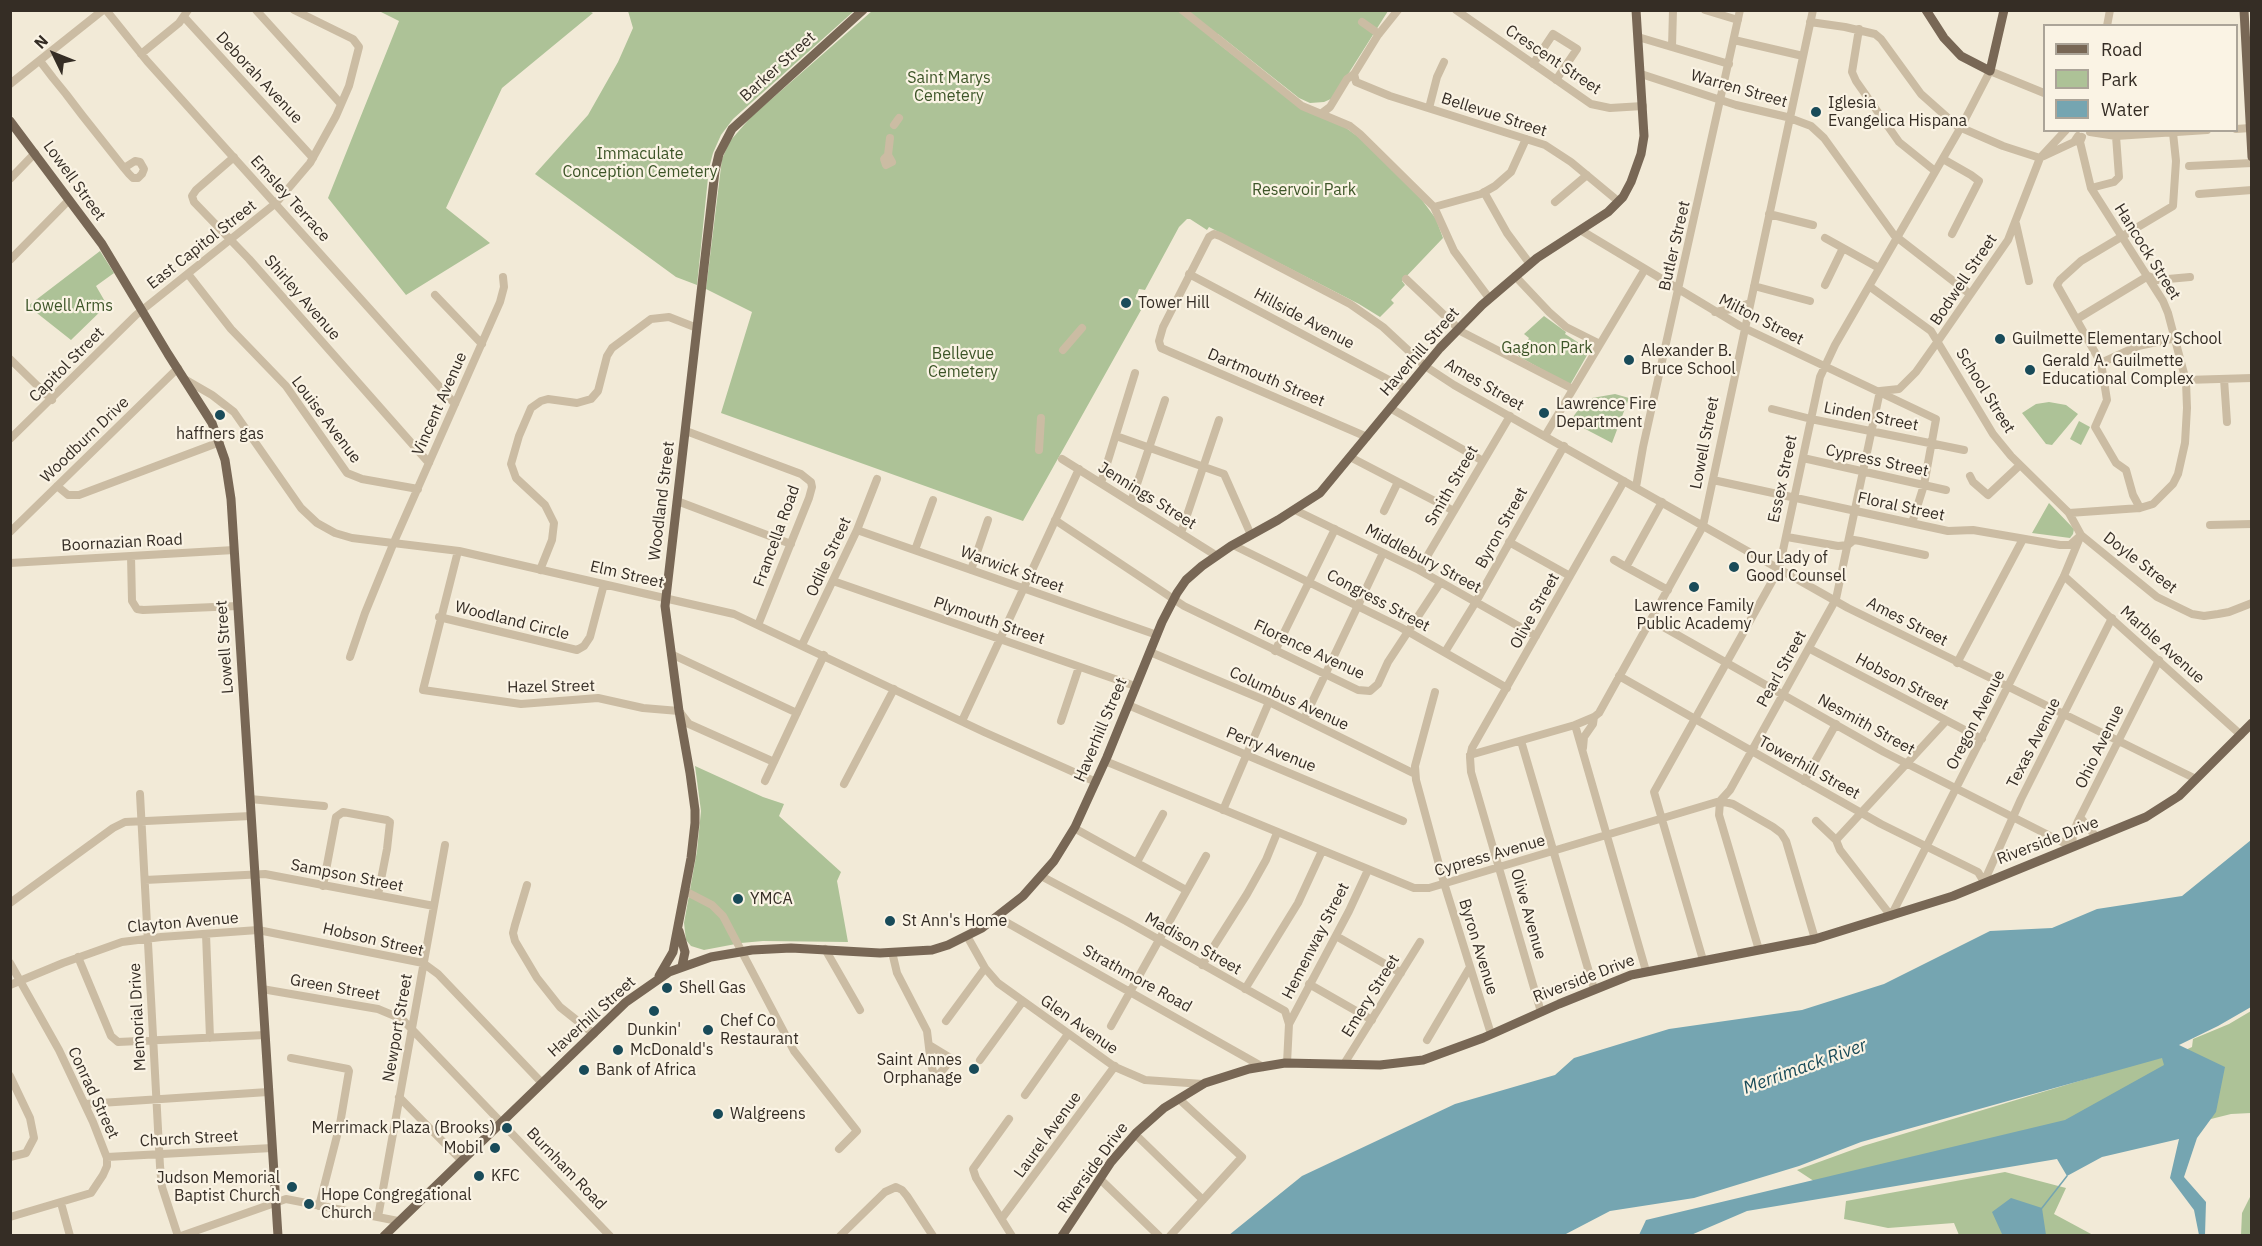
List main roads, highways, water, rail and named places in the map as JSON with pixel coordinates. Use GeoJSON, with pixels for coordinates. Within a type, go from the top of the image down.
{"type":"FeatureCollection","features":[{"type":"Feature","properties":{"kind":"main road","name":"Barker Street"},"geometry":{"type":"LineString","coordinates":[[740,121],[863,10]]}},
{"type":"Feature","properties":{"kind":"main road","name":"Haverhill Street"},"geometry":{"type":"LineString","coordinates":[[384,1236],[626,1002],[657,979],[682,966],[705,958],[742,951],[791,948],[892,952],[932,950],[967,936],[997,917],[1023,896],[1054,861],[1074,828],[1096,782],[1157,635],[1174,598],[1186,580],[1233,545],[1320,493],[1425,366],[1490,298],[1530,264],[1582,231],[1608,212],[1618,201],[1631,182],[1641,154],[1644,136],[1636,10]]}},
{"type":"Feature","properties":{"kind":"main road","name":"Essex Street"},"geometry":{"type":"LineString","coordinates":[[1926,10],[1944,38],[1961,56],[1990,70],[2004,10]]}},
{"type":"Feature","properties":{"kind":"main road"},"geometry":{"type":"LineString","coordinates":[[2244,10],[2248,42],[2252,157]]}},
{"type":"Feature","properties":{"kind":"main road","name":"Lowell Street"},"geometry":{"type":"LineString","coordinates":[[10,121],[102,244],[212,423],[228,472],[278,1236]]}},
{"type":"Feature","properties":{"kind":"main road","name":"Woodland Street"},"geometry":{"type":"LineString","coordinates":[[657,979],[673,952],[692,847],[695,810],[665,617],[666,598],[715,171],[726,139],[740,121]]}},
{"type":"Feature","properties":{"kind":"main road","name":"Riverside Drive"},"geometry":{"type":"LineString","coordinates":[[1062,1236],[1100,1179],[1135,1134],[1156,1114],[1204,1084],[1263,1066],[1287,1063],[1380,1065],[1423,1060],[1491,1034],[1594,989],[1646,971],[1815,939],[1953,896],[2156,812],[2179,796],[2252,723]]}},
{"type":"Feature","properties":{"kind":"main road","name":"Woodland Street"},"geometry":{"type":"LineString","coordinates":[[678,926],[685,952],[682,966]]}},
{"type":"Feature","properties":{"kind":"main road"},"geometry":{"type":"LineString","coordinates":[[682,944],[705,958]]}},
{"type":"Feature","properties":{"kind":"main road"},"geometry":{"type":"LineString","coordinates":[[673,952],[682,966]]}},
{"type":"Feature","properties":{"kind":"water","name":"Merrimack River"},"geometry":{"type":"Polygon","coordinates":[[[2251,840],[2251,1007],[2179,1045],[2225,1067],[2216,1112],[2197,1138],[2184,1177],[2206,1202],[2205,1235],[2199,1235],[2194,1210],[2170,1178],[2179,1139],[2102,1157],[2067,1176],[2057,1159],[1747,1211],[1691,1235],[1639,1235],[1646,1220],[2065,1120],[2164,1065],[2162,1058],[1861,1142],[1799,1166],[1694,1198],[1610,1211],[1564,1235],[1229,1235],[1302,1176],[1455,1104],[1555,1075],[1574,1058],[1669,1029],[1802,1010],[1884,984],[1990,931],[2052,928],[2097,909],[2182,896],[2251,840]]]}},
{"type":"Feature","properties":{"kind":"water"},"geometry":{"type":"Polygon","coordinates":[[[2011,1198],[2042,1208],[2046,1235],[2002,1234],[1992,1212],[2011,1198]]]}},
{"type":"Feature","properties":{"kind":"waterway"},"geometry":{"type":"LineString","coordinates":[[2042,1208],[2067,1176]]}},
{"type":"Feature","properties":{"kind":"place","name":"Iglesia Evangelica Hispana"},"geometry":{"type":"Point","coordinates":[1816,112]}},
{"type":"Feature","properties":{"kind":"place","name":"Tower Hill"},"geometry":{"type":"Point","coordinates":[1126,303]}},
{"type":"Feature","properties":{"kind":"place","name":"Guilmette Elementary School"},"geometry":{"type":"Point","coordinates":[2000,339]}},
{"type":"Feature","properties":{"kind":"place","name":"Alexander B. Bruce School"},"geometry":{"type":"Point","coordinates":[1629,360]}},
{"type":"Feature","properties":{"kind":"place","name":"Gerald A. Guilmette Educational Complex"},"geometry":{"type":"Point","coordinates":[2030,370]}},
{"type":"Feature","properties":{"kind":"place","name":"Lawrence Fire Department"},"geometry":{"type":"Point","coordinates":[1544,413]}},
{"type":"Feature","properties":{"kind":"place","name":"haffners gas"},"geometry":{"type":"Point","coordinates":[220,415]}},
{"type":"Feature","properties":{"kind":"place","name":"Our Lady of Good Counsel"},"geometry":{"type":"Point","coordinates":[1734,567]}},
{"type":"Feature","properties":{"kind":"place","name":"Lawrence Family Public Academy"},"geometry":{"type":"Point","coordinates":[1694,587]}},
{"type":"Feature","properties":{"kind":"place","name":"YMCA"},"geometry":{"type":"Point","coordinates":[738,899]}},
{"type":"Feature","properties":{"kind":"place","name":"St Ann's Home"},"geometry":{"type":"Point","coordinates":[890,921]}},
{"type":"Feature","properties":{"kind":"place","name":"Shell Gas"},"geometry":{"type":"Point","coordinates":[667,988]}},
{"type":"Feature","properties":{"kind":"place","name":"Dunkin'"},"geometry":{"type":"Point","coordinates":[654,1011]}},
{"type":"Feature","properties":{"kind":"place","name":"Chef Co Restaurant"},"geometry":{"type":"Point","coordinates":[708,1030]}},
{"type":"Feature","properties":{"kind":"place","name":"McDonald's"},"geometry":{"type":"Point","coordinates":[618,1050]}},
{"type":"Feature","properties":{"kind":"place","name":"Saint Annes Orphanage"},"geometry":{"type":"Point","coordinates":[974,1069]}},
{"type":"Feature","properties":{"kind":"place","name":"Bank of Africa"},"geometry":{"type":"Point","coordinates":[584,1070]}},
{"type":"Feature","properties":{"kind":"place","name":"Walgreens"},"geometry":{"type":"Point","coordinates":[718,1114]}},
{"type":"Feature","properties":{"kind":"place","name":"Merrimack Plaza (Brooks)"},"geometry":{"type":"Point","coordinates":[507,1128]}},
{"type":"Feature","properties":{"kind":"place","name":"Mobil"},"geometry":{"type":"Point","coordinates":[495,1148]}},
{"type":"Feature","properties":{"kind":"place","name":"KFC"},"geometry":{"type":"Point","coordinates":[479,1176]}},
{"type":"Feature","properties":{"kind":"place","name":"Judson Memorial Baptist Church"},"geometry":{"type":"Point","coordinates":[292,1187]}},
{"type":"Feature","properties":{"kind":"place","name":"Hope Congregational Church"},"geometry":{"type":"Point","coordinates":[309,1204]}},
{"type":"Feature","properties":{"kind":"park label","name":"Saint Marys Cemetery"},"geometry":{"type":"Point","coordinates":[949,87]}},
{"type":"Feature","properties":{"kind":"park label","name":"Immaculate Conception Cemetery"},"geometry":{"type":"Point","coordinates":[640,163]}},
{"type":"Feature","properties":{"kind":"park label","name":"Reservoir Park"},"geometry":{"type":"Point","coordinates":[1304,190]}},
{"type":"Feature","properties":{"kind":"park label","name":"Lowell Arms"},"geometry":{"type":"Point","coordinates":[69,306]}},
{"type":"Feature","properties":{"kind":"park label","name":"Gagnon Park"},"geometry":{"type":"Point","coordinates":[1547,348]}},
{"type":"Feature","properties":{"kind":"park label","name":"Bellevue Cemetery"},"geometry":{"type":"Point","coordinates":[963,363]}}]}
